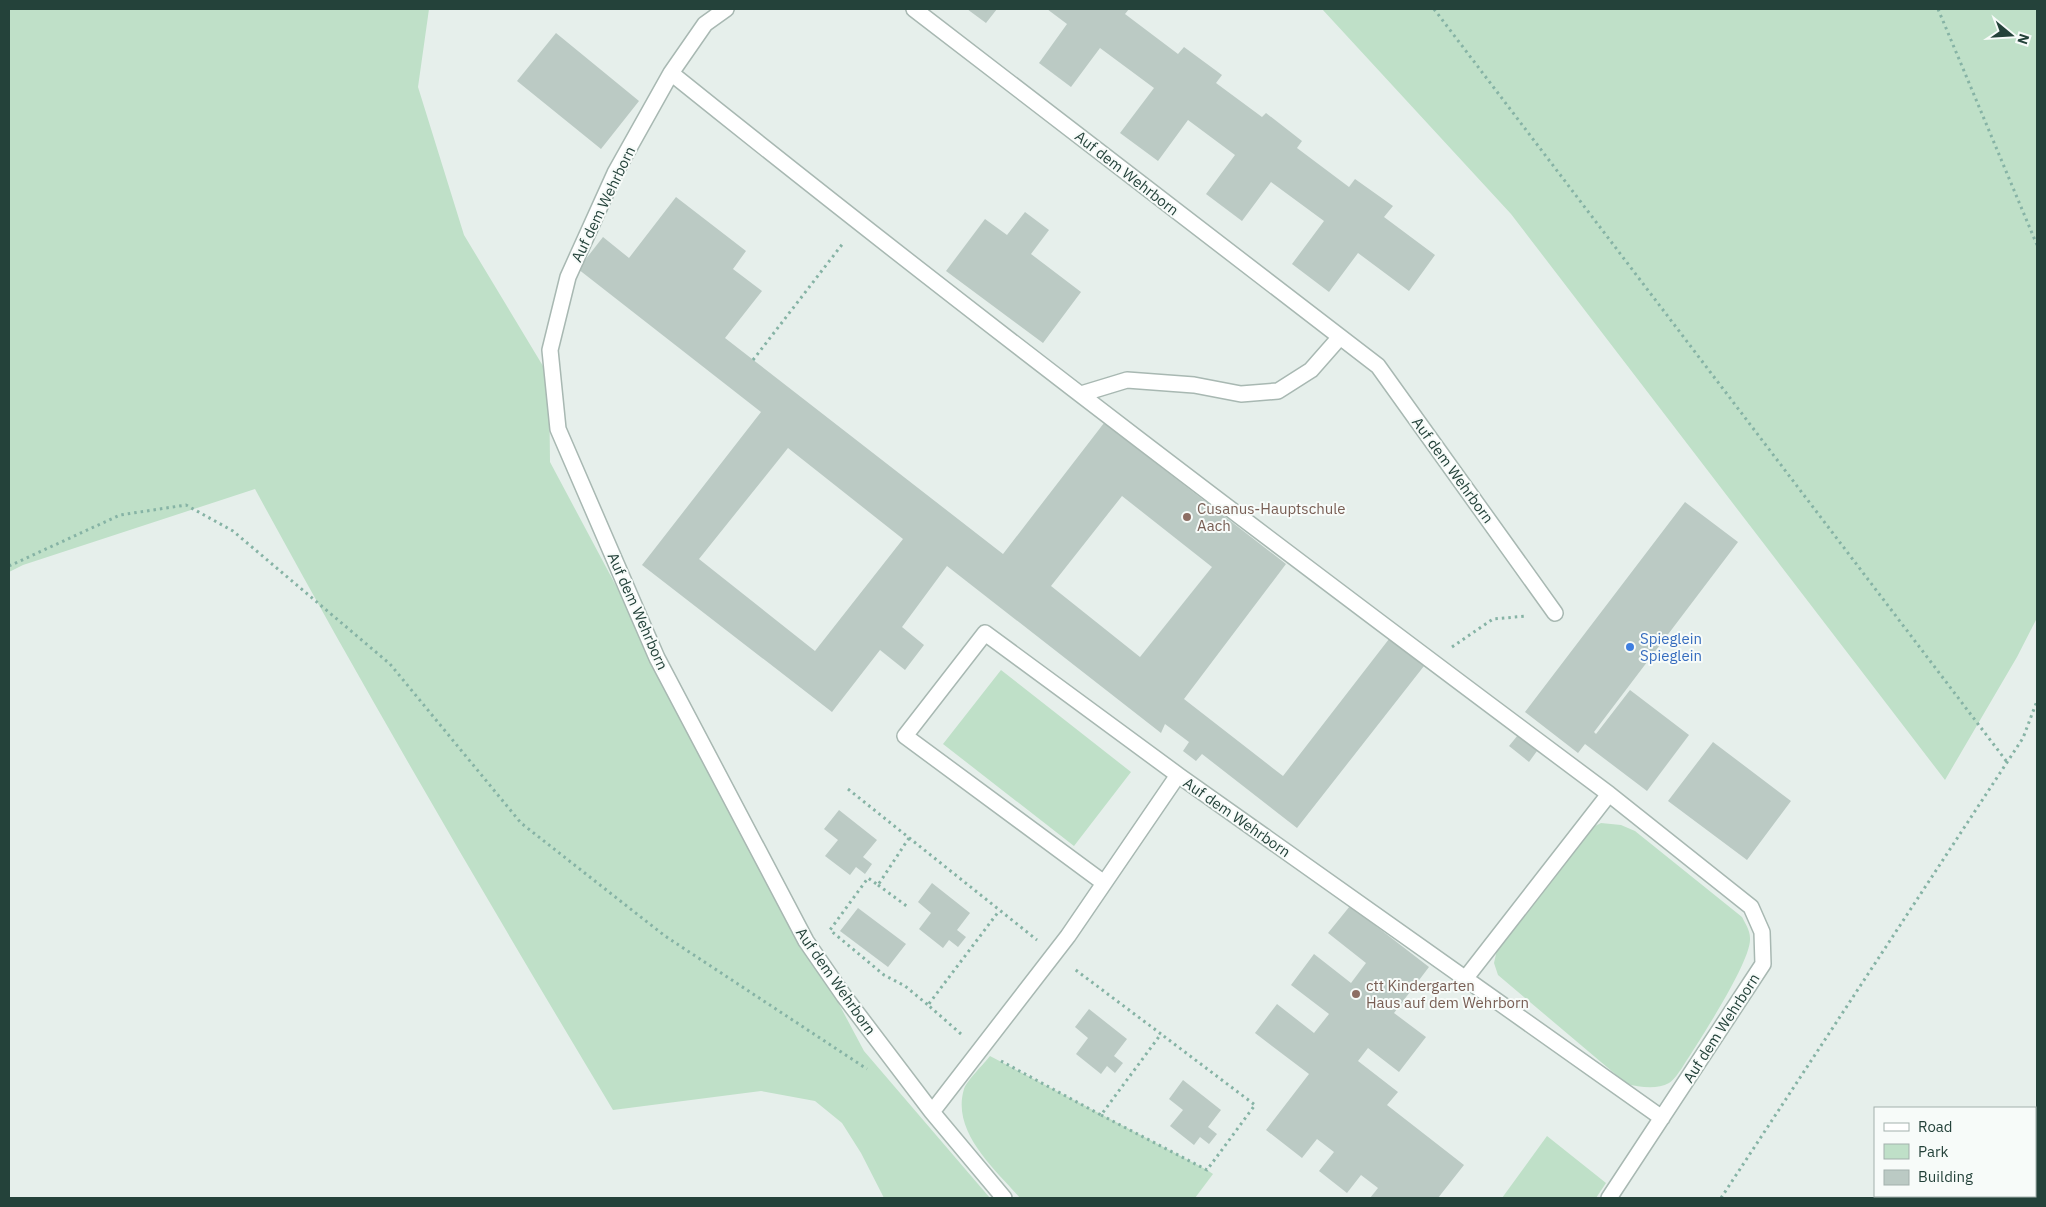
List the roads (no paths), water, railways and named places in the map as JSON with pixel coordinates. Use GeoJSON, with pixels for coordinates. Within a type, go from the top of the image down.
{"type":"FeatureCollection","features":[{"type":"Feature","properties":{"kind":"street","name":"Auf dem Wehrborn"},"geometry":{"type":"LineString","coordinates":[[726,9],[705,24],[671,73],[615,173],[568,277],[550,350],[558,429],[657,658],[806,942],[844,996],[932,1112],[1004,1198]]}},
{"type":"Feature","properties":{"kind":"street","name":"Auf dem Wehrborn"},"geometry":{"type":"LineString","coordinates":[[914,9],[1378,366],[1555,613]]}},
{"type":"Feature","properties":{"kind":"street","name":"Auf dem Wehrborn"},"geometry":{"type":"LineString","coordinates":[[671,73],[858,223],[1431,661],[1609,794],[1751,907],[1762,932],[1763,964],[1609,1198]]}},
{"type":"Feature","properties":{"kind":"street"},"geometry":{"type":"LineString","coordinates":[[1081,394],[1127,380],[1194,385],[1241,394],[1278,391],[1311,370],[1340,337]]}},
{"type":"Feature","properties":{"kind":"street"},"geometry":{"type":"LineString","coordinates":[[1104,883],[905,736],[985,633],[1178,775]]}},
{"type":"Feature","properties":{"kind":"street","name":"Auf dem Wehrborn"},"geometry":{"type":"LineString","coordinates":[[932,1112],[1068,936],[1178,775],[1662,1118]]}},
{"type":"Feature","properties":{"kind":"street"},"geometry":{"type":"LineString","coordinates":[[1465,979],[1609,794]]}},
{"type":"Feature","properties":{"kind":"place","name":"Cusanus-Hauptschule Aach"},"geometry":{"type":"Point","coordinates":[1187,517]}},
{"type":"Feature","properties":{"kind":"place","name":"Spieglein Spieglein"},"geometry":{"type":"Point","coordinates":[1630,647]}},
{"type":"Feature","properties":{"kind":"place","name":"ctt Kindergarten Haus auf dem Wehrborn"},"geometry":{"type":"Point","coordinates":[1356,994]}}]}
